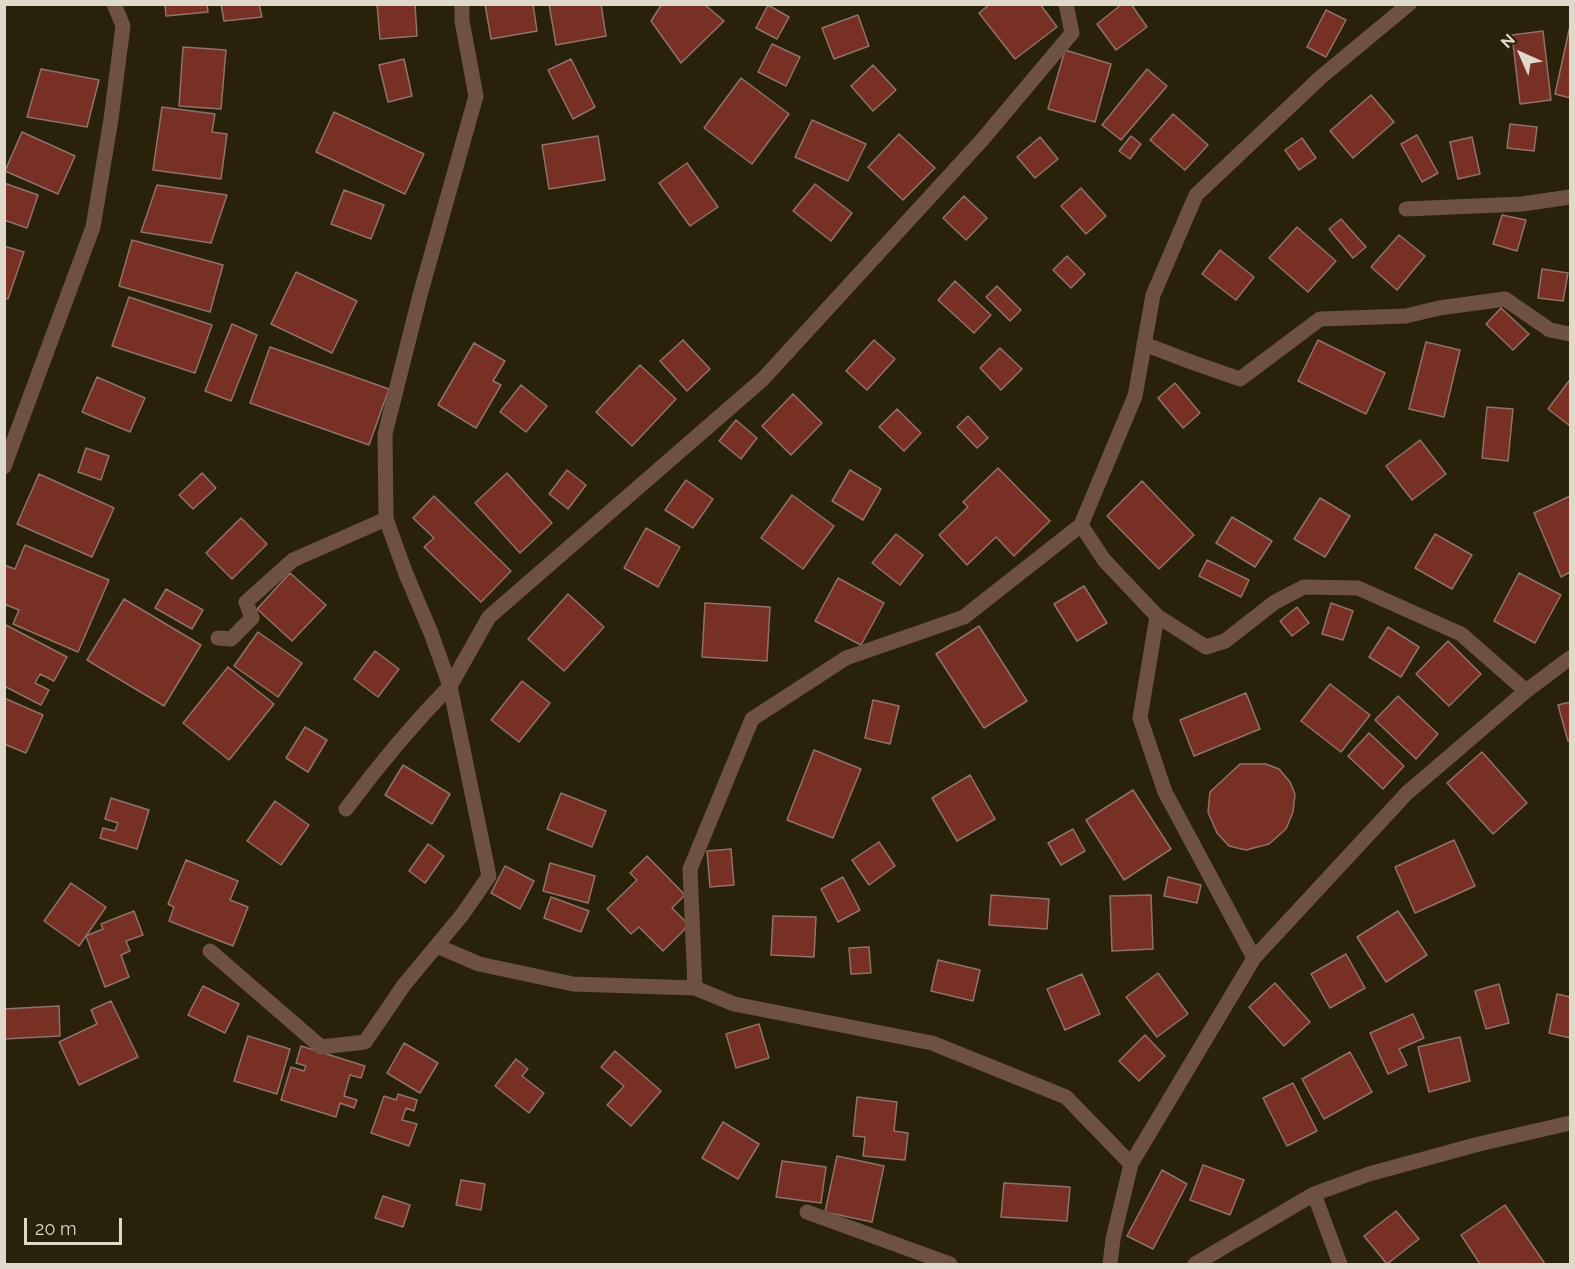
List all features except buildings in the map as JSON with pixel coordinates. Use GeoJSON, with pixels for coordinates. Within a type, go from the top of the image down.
{"type":"FeatureCollection","features":[{"type":"Feature","properties":{"kind":"street"},"geometry":{"type":"LineString","coordinates":[[4,467],[93,227],[111,119],[123,26],[114,4]]}},
{"type":"Feature","properties":{"kind":"street"},"geometry":{"type":"LineString","coordinates":[[210,951],[321,1047],[365,1042],[404,985],[462,915],[489,876],[450,686],[386,519],[385,434],[420,295],[476,96],[462,21],[462,4]]}},
{"type":"Feature","properties":{"kind":"street"},"geometry":{"type":"LineString","coordinates":[[345,809],[384,759],[450,686],[489,617],[763,379],[982,140],[1072,33],[1066,4]]}},
{"type":"Feature","properties":{"kind":"street"},"geometry":{"type":"LineString","coordinates":[[694,988],[690,869],[752,719],[846,658],[964,617],[1081,525],[1135,396],[1153,295],[1197,195],[1321,77],[1409,4]]}},
{"type":"Feature","properties":{"kind":"street"},"geometry":{"type":"LineString","coordinates":[[1406,208],[1522,204],[1570,197]]}},
{"type":"Feature","properties":{"kind":"street"},"geometry":{"type":"LineString","coordinates":[[1144,344],[1240,379],[1320,319],[1407,315],[1504,298],[1550,330],[1570,334]]}},
{"type":"Feature","properties":{"kind":"street"},"geometry":{"type":"LineString","coordinates":[[218,638],[231,639],[252,618],[246,602],[293,560],[386,519]]}},
{"type":"Feature","properties":{"kind":"street"},"geometry":{"type":"LineString","coordinates":[[1081,525],[1104,560],[1157,616],[1206,647],[1225,640],[1275,602],[1304,587],[1358,588],[1461,634],[1526,690]]}},
{"type":"Feature","properties":{"kind":"street"},"geometry":{"type":"LineString","coordinates":[[1157,616],[1140,718],[1165,792],[1254,958]]}},
{"type":"Feature","properties":{"kind":"street"},"geometry":{"type":"LineString","coordinates":[[1110,1264],[1113,1239],[1131,1164],[1254,958],[1407,793],[1526,690],[1570,658]]}},
{"type":"Feature","properties":{"kind":"street"},"geometry":{"type":"LineString","coordinates":[[437,946],[479,964],[573,984],[694,988],[734,1004],[932,1043],[1066,1097],[1131,1164]]}},
{"type":"Feature","properties":{"kind":"street"},"geometry":{"type":"LineString","coordinates":[[1196,1264],[1314,1194],[1369,1174],[1479,1144],[1570,1123]]}},
{"type":"Feature","properties":{"kind":"street"},"geometry":{"type":"LineString","coordinates":[[1314,1194],[1340,1264]]}},
{"type":"Feature","properties":{"kind":"street"},"geometry":{"type":"LineString","coordinates":[[807,1212],[950,1264]]}}]}
